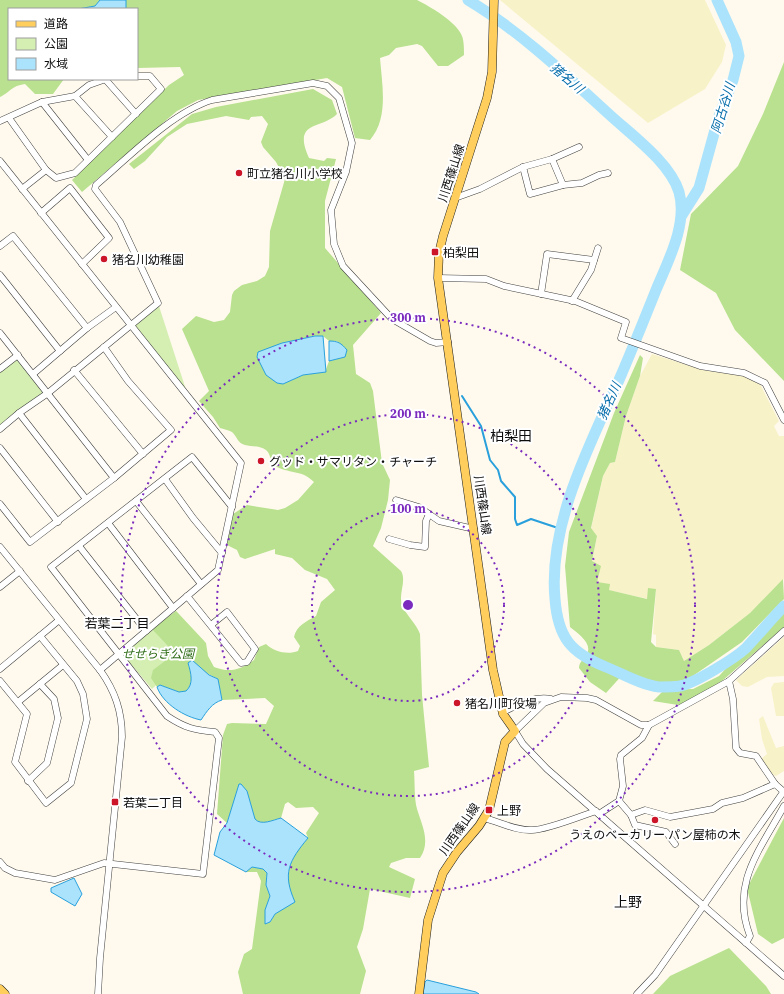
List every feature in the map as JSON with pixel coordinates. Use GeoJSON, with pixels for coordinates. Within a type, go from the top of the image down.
{"type":"FeatureCollection","features":[{"type":"Feature","properties":{"kind":"main road","name":"川西篠山線"},"geometry":{"type":"LineString","coordinates":[[419,994],[428,920],[443,873],[489,810],[505,742],[515,731],[503,712],[493,670],[438,278],[439,253],[487,98],[492,72],[494,0]]}},
{"type":"Feature","properties":{"kind":"main road"},"geometry":{"type":"LineString","coordinates":[[0,989],[6,994]]}},
{"type":"Feature","properties":{"kind":"street"},"geometry":{"type":"LineString","coordinates":[[9,118],[46,170],[56,178],[75,173],[161,89],[150,76],[138,76]]}},
{"type":"Feature","properties":{"kind":"street"},"geometry":{"type":"LineString","coordinates":[[0,121],[42,102],[75,96],[90,85],[103,80]]}},
{"type":"Feature","properties":{"kind":"street"},"geometry":{"type":"LineString","coordinates":[[107,80],[136,114]]}},
{"type":"Feature","properties":{"kind":"street"},"geometry":{"type":"LineString","coordinates":[[0,429],[18,413],[48,393],[74,370],[104,348],[158,303],[120,222],[95,189],[96,184],[180,114],[190,108],[212,100],[313,83],[327,86],[339,98],[352,143],[349,163],[330,210],[334,244],[343,266],[392,319],[430,341],[436,343],[448,342]]}},
{"type":"Feature","properties":{"kind":"street"},"geometry":{"type":"LineString","coordinates":[[75,96],[112,137]]}},
{"type":"Feature","properties":{"kind":"street"},"geometry":{"type":"LineString","coordinates":[[42,102],[88,160]]}},
{"type":"Feature","properties":{"kind":"street"},"geometry":{"type":"LineString","coordinates":[[455,198],[480,190],[523,167],[552,159],[578,147]]}},
{"type":"Feature","properties":{"kind":"street"},"geometry":{"type":"LineString","coordinates":[[552,159],[563,185]]}},
{"type":"Feature","properties":{"kind":"street"},"geometry":{"type":"LineString","coordinates":[[0,161],[241,463],[218,570],[100,670]]}},
{"type":"Feature","properties":{"kind":"street"},"geometry":{"type":"LineString","coordinates":[[523,167],[530,194],[563,185],[582,183],[599,175],[608,173]]}},
{"type":"Feature","properties":{"kind":"street"},"geometry":{"type":"LineString","coordinates":[[22,189],[46,170]]}},
{"type":"Feature","properties":{"kind":"street"},"geometry":{"type":"LineString","coordinates":[[42,213],[70,188],[109,238],[82,264]]}},
{"type":"Feature","properties":{"kind":"street"},"geometry":{"type":"LineString","coordinates":[[0,246],[13,236],[87,328]]}},
{"type":"Feature","properties":{"kind":"street"},"geometry":{"type":"LineString","coordinates":[[572,300],[591,270],[598,248]]}},
{"type":"Feature","properties":{"kind":"street"},"geometry":{"type":"LineString","coordinates":[[541,294],[547,254],[594,260]]}},
{"type":"Feature","properties":{"kind":"street"},"geometry":{"type":"LineString","coordinates":[[0,275],[60,351]]}},
{"type":"Feature","properties":{"kind":"street"},"geometry":{"type":"LineString","coordinates":[[438,278],[486,279],[504,286],[572,300],[626,322],[621,338],[700,366],[744,373],[766,382],[784,420]]}},
{"type":"Feature","properties":{"kind":"street"},"geometry":{"type":"LineString","coordinates":[[33,374],[87,328],[116,307]]}},
{"type":"Feature","properties":{"kind":"street"},"geometry":{"type":"LineString","coordinates":[[0,333],[114,478]]}},
{"type":"Feature","properties":{"kind":"street"},"geometry":{"type":"LineString","coordinates":[[0,504],[30,542],[114,478],[171,430],[128,381],[104,348]]}},
{"type":"Feature","properties":{"kind":"street"},"geometry":{"type":"LineString","coordinates":[[0,369],[18,355]]}},
{"type":"Feature","properties":{"kind":"street"},"geometry":{"type":"LineString","coordinates":[[74,370],[143,454]]}},
{"type":"Feature","properties":{"kind":"street"},"geometry":{"type":"LineString","coordinates":[[18,413],[86,500]]}},
{"type":"Feature","properties":{"kind":"street"},"geometry":{"type":"LineString","coordinates":[[0,448],[58,522]]}},
{"type":"Feature","properties":{"kind":"street"},"geometry":{"type":"LineString","coordinates":[[1,865],[15,873],[55,880],[104,863],[204,874],[219,738],[215,732],[195,730],[182,726],[168,716],[51,567],[192,457],[232,507]]}},
{"type":"Feature","properties":{"kind":"street"},"geometry":{"type":"LineString","coordinates":[[165,479],[193,518],[222,552]]}},
{"type":"Feature","properties":{"kind":"street"},"geometry":{"type":"LineString","coordinates":[[396,500],[419,507],[438,521],[474,529]]}},
{"type":"Feature","properties":{"kind":"street"},"geometry":{"type":"LineString","coordinates":[[136,501],[201,584]]}},
{"type":"Feature","properties":{"kind":"street"},"geometry":{"type":"LineString","coordinates":[[389,539],[410,546],[425,547],[426,521],[429,514]]}},
{"type":"Feature","properties":{"kind":"street"},"geometry":{"type":"LineString","coordinates":[[108,523],[173,608]]}},
{"type":"Feature","properties":{"kind":"street"},"geometry":{"type":"LineString","coordinates":[[79,546],[146,631]]}},
{"type":"Feature","properties":{"kind":"street"},"geometry":{"type":"LineString","coordinates":[[0,547],[110,684],[122,726],[100,958],[98,994]]}},
{"type":"Feature","properties":{"kind":"street"},"geometry":{"type":"LineString","coordinates":[[1,585],[20,571]]}},
{"type":"Feature","properties":{"kind":"street"},"geometry":{"type":"LineString","coordinates":[[187,596],[241,663],[247,662],[255,649],[227,612],[211,625]]}},
{"type":"Feature","properties":{"kind":"street"},"geometry":{"type":"LineString","coordinates":[[0,669],[58,621]]}},
{"type":"Feature","properties":{"kind":"street"},"geometry":{"type":"LineString","coordinates":[[484,818],[503,823],[507,826],[533,830],[598,812],[619,801],[623,786],[620,759],[621,755],[642,738],[649,725],[728,681],[784,631]]}},
{"type":"Feature","properties":{"kind":"street"},"geometry":{"type":"LineString","coordinates":[[0,680],[27,714],[15,762],[46,804],[71,784],[87,719],[83,694],[78,681],[40,636]]}},
{"type":"Feature","properties":{"kind":"street"},"geometry":{"type":"LineString","coordinates":[[18,702],[63,665]]}},
{"type":"Feature","properties":{"kind":"street"},"geometry":{"type":"LineString","coordinates":[[637,994],[655,975],[784,791],[775,784],[756,756],[740,754],[736,748],[733,699],[728,681]]}},
{"type":"Feature","properties":{"kind":"street"},"geometry":{"type":"LineString","coordinates":[[28,781],[47,763],[58,718],[54,699],[40,684]]}},
{"type":"Feature","properties":{"kind":"street"},"geometry":{"type":"LineString","coordinates":[[503,712],[534,699],[551,699],[561,697],[587,698],[596,700],[641,724],[649,725]]}},
{"type":"Feature","properties":{"kind":"street"},"geometry":{"type":"LineString","coordinates":[[551,699],[544,703],[515,731],[523,744],[547,769],[784,976]]}},
{"type":"Feature","properties":{"kind":"street"},"geometry":{"type":"LineString","coordinates":[[631,816],[645,810],[670,817],[713,808],[722,803],[743,798],[775,784]]}},
{"type":"Feature","properties":{"kind":"street"},"geometry":{"type":"LineString","coordinates":[[619,801],[631,816],[635,824],[666,832],[675,844]]}},
{"type":"Feature","properties":{"kind":"street"},"geometry":{"type":"LineString","coordinates":[[746,943],[750,936],[745,923],[742,907],[746,879],[784,806]]}},
{"type":"Feature","properties":{"kind":"shaded area"},"geometry":{"type":"Polygon","coordinates":[[[500,0],[705,0],[726,45],[722,62],[705,89],[648,123],[500,0]]]}},
{"type":"Feature","properties":{"kind":"shaded area"},"geometry":{"type":"Polygon","coordinates":[[[652,354],[703,370],[744,376],[760,384],[779,421],[774,426],[779,436],[784,436],[784,579],[750,613],[709,645],[684,661],[679,650],[656,647],[656,635],[653,634],[656,589],[648,599],[608,590],[597,582],[592,562],[597,536],[591,529],[603,476],[610,463],[615,462],[626,416],[640,376],[652,354]]]}},
{"type":"Feature","properties":{"kind":"shaded area"},"geometry":{"type":"Polygon","coordinates":[[[784,637],[784,676],[767,677],[748,687],[742,686],[736,680],[784,637]]]}},
{"type":"Feature","properties":{"kind":"shaded area"},"geometry":{"type":"Polygon","coordinates":[[[784,682],[784,716],[776,716],[771,688],[774,683],[784,682]]]}},
{"type":"Feature","properties":{"kind":"shaded area"},"geometry":{"type":"Polygon","coordinates":[[[763,716],[776,748],[784,746],[784,771],[776,776],[771,774],[761,759],[767,754],[762,739],[759,719],[763,716]]]}},
{"type":"Feature","properties":{"kind":"green space"},"geometry":{"type":"Polygon","coordinates":[[[0,0],[100,0],[95,6],[84,8],[8,8],[8,80],[63,80],[53,94],[35,94],[25,84],[14,87],[0,97],[0,0]]]}},
{"type":"Feature","properties":{"kind":"green space"},"geometry":{"type":"Polygon","coordinates":[[[126,0],[417,0],[442,15],[455,25],[463,38],[464,55],[448,66],[438,66],[422,46],[417,44],[396,48],[389,55],[380,58],[383,90],[382,112],[380,122],[370,140],[355,138],[342,87],[327,78],[198,100],[177,111],[82,192],[72,180],[169,85],[184,75],[180,67],[138,68],[138,8],[126,8],[126,0]]]}},
{"type":"Feature","properties":{"kind":"green space"},"geometry":{"type":"Polygon","coordinates":[[[784,62],[784,381],[735,330],[716,293],[680,270],[691,214],[738,166],[763,114],[784,62]]]}},
{"type":"Feature","properties":{"kind":"green space"},"geometry":{"type":"Polygon","coordinates":[[[313,89],[332,100],[337,114],[331,119],[311,128],[306,132],[304,137],[309,158],[324,161],[327,158],[336,159],[325,201],[325,248],[381,313],[353,345],[356,374],[370,383],[373,391],[382,463],[390,480],[388,500],[381,528],[373,546],[401,571],[403,575],[401,596],[402,605],[420,634],[422,695],[429,767],[414,771],[416,805],[423,827],[425,840],[423,852],[420,858],[406,858],[391,863],[389,867],[415,879],[410,898],[370,889],[363,929],[357,947],[366,971],[360,994],[243,994],[238,972],[244,954],[252,949],[261,881],[257,872],[246,872],[252,867],[263,869],[267,873],[266,885],[270,896],[265,910],[265,924],[270,922],[275,914],[286,906],[291,861],[308,838],[306,833],[319,813],[313,807],[296,808],[288,802],[285,804],[281,818],[268,822],[258,822],[255,820],[247,791],[239,785],[227,823],[217,814],[223,735],[227,724],[266,724],[274,706],[265,698],[222,700],[218,679],[188,663],[191,674],[191,682],[189,689],[186,692],[179,692],[160,685],[157,687],[151,678],[153,670],[165,661],[168,646],[152,629],[176,611],[206,643],[208,656],[214,667],[225,670],[235,670],[254,660],[259,647],[266,644],[269,647],[281,652],[290,653],[298,651],[300,646],[294,637],[295,633],[302,624],[316,616],[321,602],[335,590],[327,579],[305,570],[292,558],[275,554],[275,549],[245,559],[240,557],[237,550],[225,544],[233,514],[247,505],[278,510],[285,508],[298,500],[314,482],[310,478],[301,474],[277,467],[274,465],[266,450],[261,447],[242,444],[232,432],[220,428],[213,417],[199,401],[209,391],[182,329],[196,316],[214,322],[224,320],[230,312],[232,295],[234,291],[242,285],[257,281],[265,276],[269,267],[270,231],[285,179],[276,162],[263,147],[261,142],[268,124],[262,116],[251,117],[249,120],[226,116],[187,124],[167,137],[145,161],[134,169],[129,164],[192,114],[216,107],[313,89]],[[315,336],[282,343],[283,384],[303,375],[325,372],[329,361],[345,357],[337,341],[329,341],[323,336],[315,336]]]}},
{"type":"Feature","properties":{"kind":"green space"},"geometry":{"type":"Polygon","coordinates":[[[158,303],[189,399],[131,326],[158,303]]]}},
{"type":"Feature","properties":{"kind":"green space"},"geometry":{"type":"Polygon","coordinates":[[[18,355],[48,393],[0,429],[0,369],[18,355]]]}},
{"type":"Feature","properties":{"kind":"green space"},"geometry":{"type":"Polygon","coordinates":[[[640,355],[643,358],[640,376],[626,416],[615,462],[610,463],[603,476],[591,528],[597,536],[592,561],[601,566],[597,582],[610,584],[609,590],[647,599],[648,588],[656,589],[651,642],[656,647],[679,650],[684,661],[709,645],[750,613],[783,579],[784,599],[742,642],[687,680],[657,684],[625,672],[606,693],[590,682],[579,668],[581,662],[587,654],[588,646],[580,635],[570,627],[565,566],[569,532],[614,413],[640,355]]]}},
{"type":"Feature","properties":{"kind":"green space","name":"せせらぎ公園"},"geometry":{"type":"Polygon","coordinates":[[[176,611],[204,641],[152,689],[124,656],[126,651],[176,611]]]}},
{"type":"Feature","properties":{"kind":"green space"},"geometry":{"type":"Polygon","coordinates":[[[784,612],[784,627],[722,681],[690,700],[678,705],[653,701],[664,690],[693,689],[719,676],[731,663],[752,647],[784,612]]]}},
{"type":"Feature","properties":{"kind":"green space"},"geometry":{"type":"Polygon","coordinates":[[[784,818],[784,938],[772,944],[758,934],[747,888],[784,818]]]}},
{"type":"Feature","properties":{"kind":"green space"},"geometry":{"type":"Polygon","coordinates":[[[729,948],[766,986],[771,994],[653,994],[670,976],[729,948]]]}},
{"type":"Feature","properties":{"kind":"water"},"geometry":{"type":"Polygon","coordinates":[[[100,0],[126,0],[126,8],[84,8],[95,6],[100,0]]]}},
{"type":"Feature","properties":{"kind":"water"},"geometry":{"type":"Polygon","coordinates":[[[315,336],[323,336],[326,372],[303,375],[283,384],[277,383],[266,375],[257,357],[258,352],[282,343],[315,336]]]}},
{"type":"Feature","properties":{"kind":"water"},"geometry":{"type":"Polygon","coordinates":[[[329,341],[339,343],[347,350],[345,357],[329,361],[329,341]]]}},
{"type":"Feature","properties":{"kind":"water"},"geometry":{"type":"Polygon","coordinates":[[[192,660],[209,675],[218,679],[222,700],[213,705],[201,720],[188,716],[175,709],[164,699],[157,687],[160,685],[179,692],[186,691],[191,682],[191,674],[188,663],[192,660]]]}},
{"type":"Feature","properties":{"kind":"water"},"geometry":{"type":"Polygon","coordinates":[[[239,784],[241,784],[247,791],[255,819],[260,822],[267,822],[281,818],[308,838],[292,861],[288,875],[291,892],[295,902],[275,914],[270,922],[265,924],[265,910],[270,896],[266,885],[267,873],[263,869],[252,867],[246,872],[214,855],[220,832],[227,823],[239,784]]]}},
{"type":"Feature","properties":{"kind":"water"},"geometry":{"type":"Polygon","coordinates":[[[74,878],[82,894],[75,906],[51,892],[51,888],[74,878]]]}},
{"type":"Feature","properties":{"kind":"water"},"geometry":{"type":"Polygon","coordinates":[[[427,980],[479,994],[423,994],[425,982],[427,980]]]}},
{"type":"Feature","properties":{"kind":"waterway","name":"猪名川"},"geometry":{"type":"LineString","coordinates":[[468,0],[506,25],[542,54],[650,151],[668,171],[674,181],[679,192],[681,204],[679,229],[671,255],[624,369],[595,432],[573,486],[564,515],[558,543],[555,571],[555,599],[559,624],[563,634],[575,650],[594,662],[652,686],[678,686],[687,684],[704,676],[740,653],[784,606]]}},
{"type":"Feature","properties":{"kind":"waterway","name":"阿古谷川"},"geometry":{"type":"LineString","coordinates":[[682,215],[699,188],[718,119],[733,80],[739,56],[736,42],[717,0]]}},
{"type":"Feature","properties":{"kind":"waterway"},"geometry":{"type":"LineString","coordinates":[[462,396],[481,426],[490,460],[498,470],[501,481],[515,497],[515,519],[517,525],[531,519],[561,529]]}},
{"type":"Feature","properties":{"kind":"place","name":"町立猪名川小学校"},"geometry":{"type":"Point","coordinates":[239,173]}},
{"type":"Feature","properties":{"kind":"place","name":"柏梨田"},"geometry":{"type":"Point","coordinates":[435,252]}},
{"type":"Feature","properties":{"kind":"place","name":"猪名川幼稚園"},"geometry":{"type":"Point","coordinates":[104,259]}},
{"type":"Feature","properties":{"kind":"place","name":"グッド・サマリタン・チャーチ"},"geometry":{"type":"Point","coordinates":[261,461]}},
{"type":"Feature","properties":{"kind":"place","name":"猪名川町役場"},"geometry":{"type":"Point","coordinates":[457,703]}},
{"type":"Feature","properties":{"kind":"place","name":"若葉二丁目"},"geometry":{"type":"Point","coordinates":[115,802]}},
{"type":"Feature","properties":{"kind":"place","name":"上野"},"geometry":{"type":"Point","coordinates":[489,810]}},
{"type":"Feature","properties":{"kind":"place","name":"うえのベーカリー パン屋柿の木"},"geometry":{"type":"Point","coordinates":[655,820]}},
{"type":"Feature","properties":{"kind":"district","name":"柏梨田"},"geometry":{"type":"Point","coordinates":[511,436]}},
{"type":"Feature","properties":{"kind":"district","name":"若葉二丁目"},"geometry":{"type":"Point","coordinates":[117,623]}},
{"type":"Feature","properties":{"kind":"district","name":"上野"},"geometry":{"type":"Point","coordinates":[628,902]}}]}
